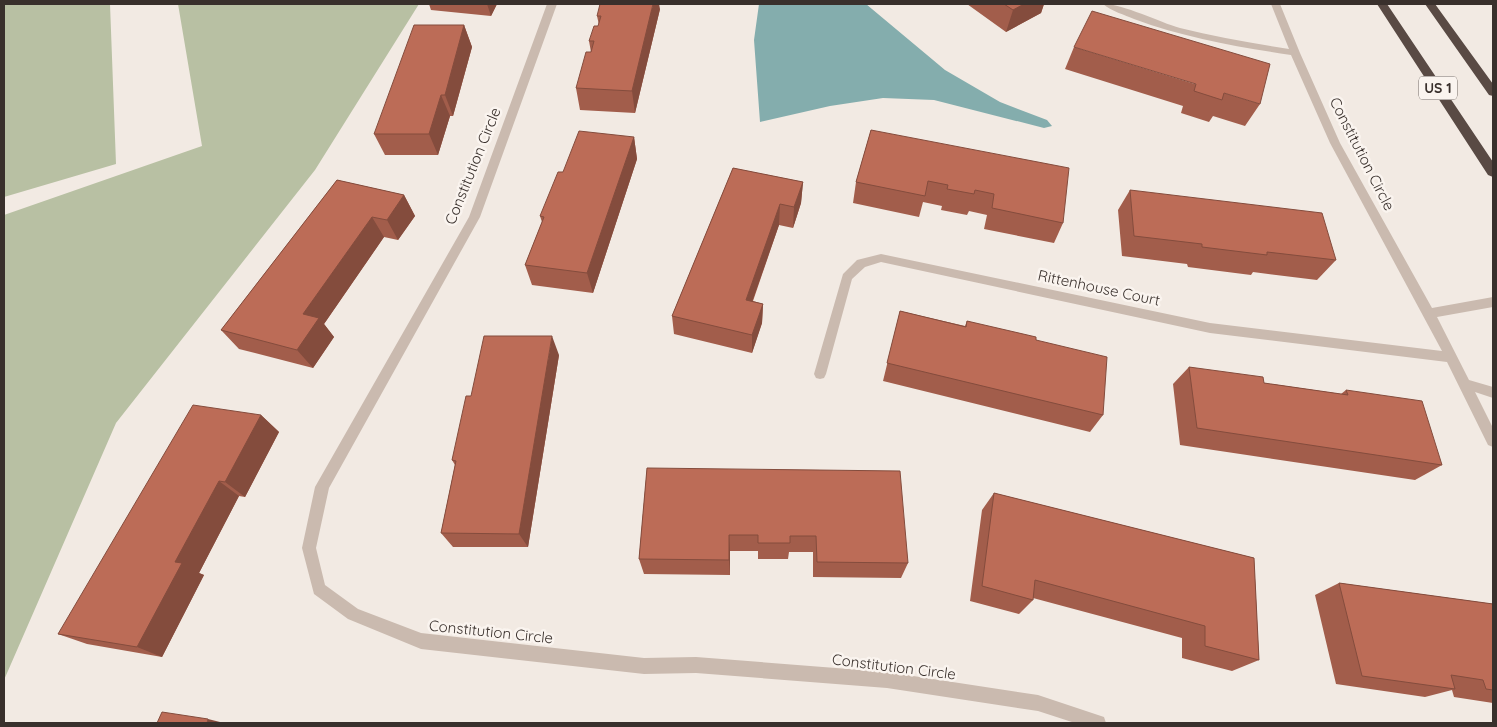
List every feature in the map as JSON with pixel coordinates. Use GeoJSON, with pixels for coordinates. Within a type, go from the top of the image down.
{"type":"FeatureCollection","features":[{"type":"Feature","properties":{"kind":"highway","name":"US 1"},"geometry":{"type":"LineString","coordinates":[[1382,4],[1493,172]]}},
{"type":"Feature","properties":{"kind":"highway","name":"US 1"},"geometry":{"type":"LineString","coordinates":[[1430,4],[1493,92]]}},
{"type":"Feature","properties":{"kind":"street","name":"Constitution Circle"},"geometry":{"type":"LineString","coordinates":[[552,4],[474,217],[322,487],[309,548],[320,589],[353,614],[421,641],[644,666],[696,665],[887,680],[1038,703],[1098,723]]}},
{"type":"Feature","properties":{"kind":"street"},"geometry":{"type":"LineString","coordinates":[[1108,4],[1128,14],[1210,39],[1295,53]]}},
{"type":"Feature","properties":{"kind":"street","name":"Constitution Circle"},"geometry":{"type":"LineString","coordinates":[[1276,4],[1295,53],[1335,143],[1429,313],[1493,441]]}},
{"type":"Feature","properties":{"kind":"street","name":"Rittenhouse Court"},"geometry":{"type":"LineString","coordinates":[[820,374],[846,276],[861,264],[881,258],[1210,328],[1451,357]]}},
{"type":"Feature","properties":{"kind":"street"},"geometry":{"type":"LineString","coordinates":[[1429,313],[1493,302]]}},
{"type":"Feature","properties":{"kind":"street"},"geometry":{"type":"LineString","coordinates":[[1465,384],[1493,392]]}},
{"type":"Feature","properties":{"kind":"green space"},"geometry":{"type":"Polygon","coordinates":[[[4,4],[110,4],[116,164],[4,197],[4,4]]]}},
{"type":"Feature","properties":{"kind":"green space"},"geometry":{"type":"Polygon","coordinates":[[[178,4],[419,4],[315,170],[116,423],[4,680],[4,215],[202,146],[178,4]]]}},
{"type":"Feature","properties":{"kind":"water"},"geometry":{"type":"Polygon","coordinates":[[[759,4],[866,4],[945,70],[1000,102],[1047,120],[1052,126],[1044,128],[934,100],[883,98],[830,106],[760,122],[754,40],[759,4]]]}},
{"type":"Feature","properties":{"kind":"building"},"geometry":{"type":"Polygon","coordinates":[[[600,4],[653,4],[632,91],[576,88],[586,52],[591,52],[594,41],[589,41],[594,26],[598,26],[601,16],[597,16],[600,4]]]}},
{"type":"Feature","properties":{"kind":"building"},"geometry":{"type":"Polygon","coordinates":[[[1004,4],[1024,4],[1013,10],[1004,4]]]}},
{"type":"Feature","properties":{"kind":"building"},"geometry":{"type":"Polygon","coordinates":[[[1092,11],[1270,64],[1260,104],[1224,93],[1222,100],[1194,91],[1196,84],[1074,47],[1092,11]]]}},
{"type":"Feature","properties":{"kind":"building"},"geometry":{"type":"Polygon","coordinates":[[[414,25],[464,25],[445,95],[441,95],[429,134],[374,134],[414,25]]]}},
{"type":"Feature","properties":{"kind":"building"},"geometry":{"type":"Polygon","coordinates":[[[871,130],[1069,168],[1063,223],[992,208],[994,194],[975,190],[974,194],[947,189],[948,185],[928,181],[925,196],[856,182],[871,130]]]}},
{"type":"Feature","properties":{"kind":"building"},"geometry":{"type":"Polygon","coordinates":[[[579,131],[634,137],[587,273],[525,265],[544,217],[540,216],[558,172],[563,172],[579,131]]]}},
{"type":"Feature","properties":{"kind":"building"},"geometry":{"type":"Polygon","coordinates":[[[733,168],[803,182],[794,207],[780,204],[746,300],[763,304],[752,335],[672,316],[733,168]]]}},
{"type":"Feature","properties":{"kind":"building"},"geometry":{"type":"Polygon","coordinates":[[[337,180],[404,195],[387,220],[372,217],[303,314],[319,318],[297,350],[221,330],[337,180]]]}},
{"type":"Feature","properties":{"kind":"building"},"geometry":{"type":"Polygon","coordinates":[[[1130,190],[1322,213],[1336,260],[1267,252],[1267,255],[1202,247],[1202,244],[1134,236],[1130,190]]]}},
{"type":"Feature","properties":{"kind":"building"},"geometry":{"type":"Polygon","coordinates":[[[900,311],[966,327],[967,321],[1036,337],[1036,340],[1107,357],[1103,415],[887,363],[900,311]]]}},
{"type":"Feature","properties":{"kind":"building"},"geometry":{"type":"Polygon","coordinates":[[[484,336],[552,336],[519,534],[441,533],[456,461],[452,460],[466,396],[471,396],[484,336]]]}},
{"type":"Feature","properties":{"kind":"building"},"geometry":{"type":"Polygon","coordinates":[[[1189,367],[1263,377],[1264,383],[1348,395],[1346,390],[1422,401],[1442,465],[1197,428],[1189,367]]]}},
{"type":"Feature","properties":{"kind":"building"},"geometry":{"type":"Polygon","coordinates":[[[193,405],[261,415],[225,482],[219,481],[175,562],[182,563],[137,647],[58,634],[193,405]]]}},
{"type":"Feature","properties":{"kind":"building"},"geometry":{"type":"Polygon","coordinates":[[[647,468],[900,471],[908,563],[817,562],[816,536],[790,536],[790,543],[758,543],[758,535],[729,535],[729,560],[639,559],[647,468]]]}},
{"type":"Feature","properties":{"kind":"building"},"geometry":{"type":"Polygon","coordinates":[[[994,493],[1254,558],[1259,660],[1205,646],[1205,626],[1035,580],[1033,600],[982,586],[994,493]]]}},
{"type":"Feature","properties":{"kind":"building"},"geometry":{"type":"Polygon","coordinates":[[[1339,583],[1493,604],[1493,690],[1486,689],[1483,680],[1451,675],[1455,689],[1362,676],[1339,583]]]}},
{"type":"Feature","properties":{"kind":"building"},"geometry":{"type":"Polygon","coordinates":[[[162,712],[208,719],[207,723],[157,723],[162,712]]]}}]}
